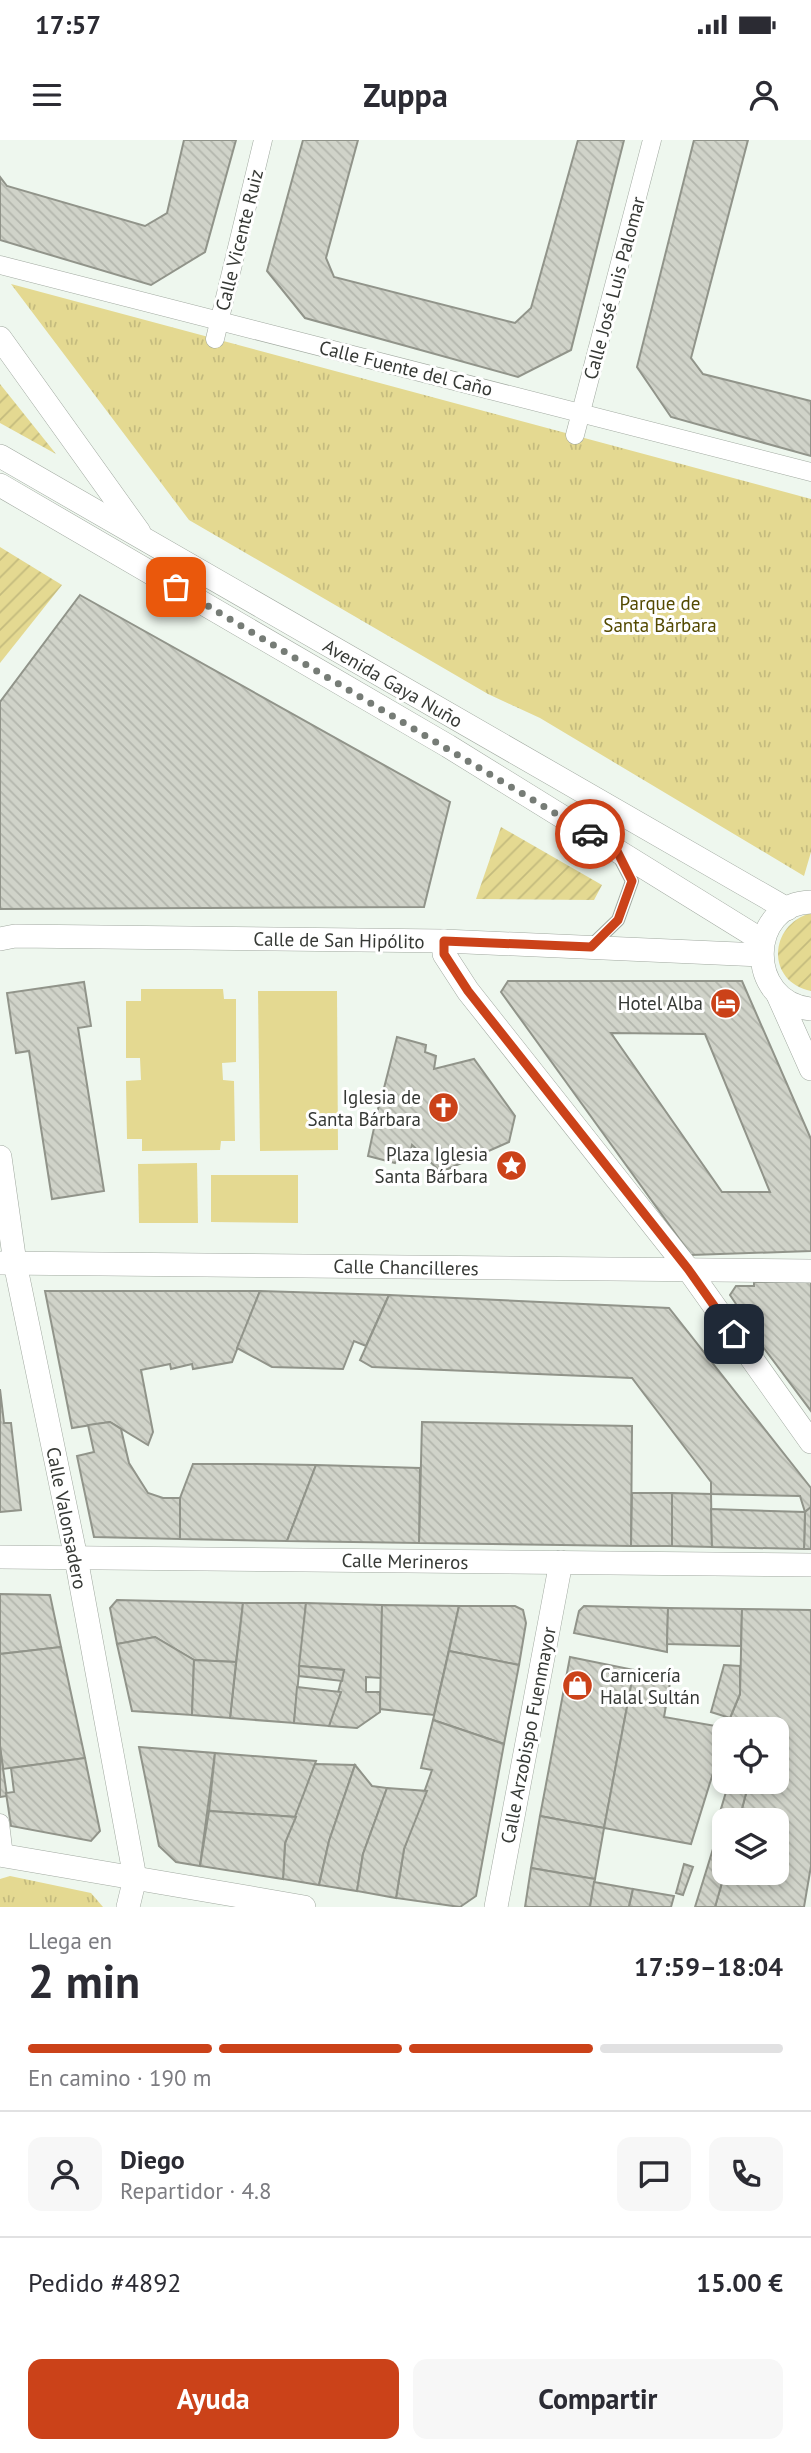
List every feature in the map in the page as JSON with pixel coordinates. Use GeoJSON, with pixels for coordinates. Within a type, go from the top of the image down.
{"type":"FeatureCollection","features":[{"type":"Feature","properties":{"kind":"street","name":"Calle Vicente Ruiz"},"geometry":{"type":"LineString","coordinates":[[217,330],[263,140]]}},
{"type":"Feature","properties":{"kind":"street","name":"Calle José Luis Palomar"},"geometry":{"type":"LineString","coordinates":[[575,435],[652,140]]}},
{"type":"Feature","properties":{"kind":"street","name":"Calle Fuente del Caño"},"geometry":{"type":"LineString","coordinates":[[0,265],[217,330],[581,413],[811,472]]}},
{"type":"Feature","properties":{"kind":"street"},"geometry":{"type":"LineString","coordinates":[[0,338],[142,538]]}},
{"type":"Feature","properties":{"kind":"street","name":"Avenida Gaya Nuño"},"geometry":{"type":"LineString","coordinates":[[0,456],[787,909]]}},
{"type":"Feature","properties":{"kind":"street","name":"Avenida Gaya Nuño"},"geometry":{"type":"LineString","coordinates":[[0,485],[436,739],[616,849],[762,948]]}},
{"type":"Feature","properties":{"kind":"street"},"geometry":{"type":"LineString","coordinates":[[811,902],[787,909],[769,928],[762,948],[769,983],[778,995],[811,1069]]}},
{"type":"Feature","properties":{"kind":"street","name":"Calle de San Hipólito"},"geometry":{"type":"LineString","coordinates":[[0,939],[15,936],[444,941],[591,947],[762,948]]}},
{"type":"Feature","properties":{"kind":"street"},"geometry":{"type":"LineString","coordinates":[[444,941],[444,954],[468,991],[688,1269],[811,1442]]}},
{"type":"Feature","properties":{"kind":"street"},"geometry":{"type":"LineString","coordinates":[[778,995],[791,1004],[811,1009]]}},
{"type":"Feature","properties":{"kind":"street","name":"Calle Valonsadero"},"geometry":{"type":"LineString","coordinates":[[0,1157],[8,1263],[76,1558],[135,1878]]}},
{"type":"Feature","properties":{"kind":"street","name":"Calle Chancilleres"},"geometry":{"type":"LineString","coordinates":[[8,1263],[811,1271]]}},
{"type":"Feature","properties":{"kind":"street","name":"Calle Merineros"},"geometry":{"type":"LineString","coordinates":[[0,1557],[811,1565]]}},
{"type":"Feature","properties":{"kind":"street","name":"Calle Arzobispo Fuenmayor"},"geometry":{"type":"LineString","coordinates":[[496,1907],[561,1562]]}},
{"type":"Feature","properties":{"kind":"street"},"geometry":{"type":"LineString","coordinates":[[0,1823],[2,1855],[304,1907]]}},
{"type":"Feature","properties":{"kind":"street"},"geometry":{"type":"LineString","coordinates":[[128,1907],[135,1878]]}},
{"type":"Feature","properties":{"kind":"lane"},"geometry":{"type":"LineString","coordinates":[[591,947],[618,920],[632,881],[616,849]]}},
{"type":"Feature","properties":{"kind":"green space","name":"Parque de Santa Bárbara"},"geometry":{"type":"Polygon","coordinates":[[[11,284],[811,499],[811,852],[804,876],[540,718],[488,694],[189,520],[11,284]]]}},
{"type":"Feature","properties":{"kind":"green space"},"geometry":{"type":"Polygon","coordinates":[[[0,384],[56,454],[0,423],[0,384]]]}},
{"type":"Feature","properties":{"kind":"green space"},"geometry":{"type":"Polygon","coordinates":[[[0,547],[62,585],[0,663],[0,547]]]}},
{"type":"Feature","properties":{"kind":"green space"},"geometry":{"type":"Polygon","coordinates":[[[501,827],[602,885],[594,900],[476,899],[501,827]]]}},
{"type":"Feature","properties":{"kind":"green space"},"geometry":{"type":"Polygon","coordinates":[[[811,913],[811,991],[796,986],[786,977],[780,966],[778,953],[780,941],[787,929],[797,919],[811,913]]]}},
{"type":"Feature","properties":{"kind":"green space"},"geometry":{"type":"Polygon","coordinates":[[[141,989],[223,989],[224,999],[236,999],[236,1062],[222,1063],[223,1080],[234,1081],[235,1141],[221,1141],[220,1150],[142,1151],[142,1139],[127,1139],[126,1081],[141,1080],[140,1058],[126,1058],[126,1001],[141,1001],[141,989]]]}},
{"type":"Feature","properties":{"kind":"green space"},"geometry":{"type":"Polygon","coordinates":[[[258,991],[337,991],[338,1150],[260,1151],[258,991]]]}},
{"type":"Feature","properties":{"kind":"green space"},"geometry":{"type":"Polygon","coordinates":[[[197,1163],[198,1223],[139,1223],[138,1164],[197,1163]]]}},
{"type":"Feature","properties":{"kind":"green space"},"geometry":{"type":"Polygon","coordinates":[[[211,1175],[298,1175],[298,1223],[211,1222],[211,1175]]]}},
{"type":"Feature","properties":{"kind":"green space"},"geometry":{"type":"Polygon","coordinates":[[[10,1876],[91,1893],[103,1907],[0,1907],[0,1879],[10,1876]]]}},
{"type":"Feature","properties":{"kind":"building"},"geometry":{"type":"Polygon","coordinates":[[[184,140],[236,140],[205,252],[151,285],[0,240],[0,177],[7,186],[145,226],[167,213],[184,140]]]}},
{"type":"Feature","properties":{"kind":"building"},"geometry":{"type":"Polygon","coordinates":[[[303,140],[358,140],[326,258],[334,277],[515,323],[531,308],[578,140],[624,140],[571,350],[518,377],[305,318],[267,271],[303,140]]]}},
{"type":"Feature","properties":{"kind":"building"},"geometry":{"type":"Polygon","coordinates":[[[694,140],[748,140],[691,358],[703,374],[811,401],[811,456],[671,417],[637,367],[694,140]]]}},
{"type":"Feature","properties":{"kind":"building"},"geometry":{"type":"Polygon","coordinates":[[[80,595],[450,802],[424,907],[0,909],[0,702],[80,595]]]}},
{"type":"Feature","properties":{"kind":"building"},"geometry":{"type":"Polygon","coordinates":[[[508,981],[742,981],[811,1139],[811,1251],[691,1255],[501,992],[508,981]],[[611,1033],[722,1192],[770,1192],[705,1034],[611,1033]]]}},
{"type":"Feature","properties":{"kind":"building"},"geometry":{"type":"Polygon","coordinates":[[[84,982],[91,1026],[78,1028],[104,1191],[52,1199],[29,1051],[16,1053],[7,993],[84,982]]]}},
{"type":"Feature","properties":{"kind":"building","name":"Iglesia de Santa Bárbara"},"geometry":{"type":"Polygon","coordinates":[[[397,1037],[426,1045],[425,1052],[436,1056],[434,1069],[474,1059],[515,1116],[509,1142],[441,1172],[412,1145],[409,1157],[398,1156],[395,1163],[368,1156],[380,1100],[384,1101],[388,1094],[383,1092],[397,1037]]]}},
{"type":"Feature","properties":{"kind":"building"},"geometry":{"type":"Polygon","coordinates":[[[754,1282],[811,1282],[811,1411],[733,1307],[736,1304],[730,1295],[736,1286],[754,1286],[754,1282]]]}},
{"type":"Feature","properties":{"kind":"building"},"geometry":{"type":"Polygon","coordinates":[[[45,1291],[260,1291],[232,1362],[193,1369],[192,1364],[171,1369],[170,1364],[141,1370],[153,1432],[148,1445],[110,1422],[72,1428],[45,1291]]]}},
{"type":"Feature","properties":{"kind":"building"},"geometry":{"type":"Polygon","coordinates":[[[260,1291],[389,1295],[366,1346],[354,1341],[343,1369],[272,1367],[237,1348],[260,1291]]]}},
{"type":"Feature","properties":{"kind":"building"},"geometry":{"type":"Polygon","coordinates":[[[389,1295],[669,1308],[811,1488],[811,1507],[805,1512],[800,1496],[711,1494],[711,1482],[632,1378],[372,1367],[360,1360],[389,1295]]]}},
{"type":"Feature","properties":{"kind":"building"},"geometry":{"type":"Polygon","coordinates":[[[0,1389],[4,1423],[11,1423],[21,1510],[0,1512],[0,1389]]]}},
{"type":"Feature","properties":{"kind":"building"},"geometry":{"type":"Polygon","coordinates":[[[110,1422],[121,1429],[129,1463],[148,1493],[163,1498],[180,1498],[180,1539],[94,1537],[77,1456],[94,1452],[88,1425],[110,1422]]]}},
{"type":"Feature","properties":{"kind":"building"},"geometry":{"type":"Polygon","coordinates":[[[422,1422],[632,1426],[631,1546],[419,1543],[422,1422]]]}},
{"type":"Feature","properties":{"kind":"building"},"geometry":{"type":"Polygon","coordinates":[[[193,1464],[316,1465],[287,1541],[180,1539],[180,1498],[193,1464]]]}},
{"type":"Feature","properties":{"kind":"building"},"geometry":{"type":"Polygon","coordinates":[[[316,1465],[420,1468],[419,1543],[287,1541],[316,1465]]]}},
{"type":"Feature","properties":{"kind":"building"},"geometry":{"type":"Polygon","coordinates":[[[632,1493],[672,1493],[672,1546],[631,1546],[632,1493]]]}},
{"type":"Feature","properties":{"kind":"building"},"geometry":{"type":"Polygon","coordinates":[[[672,1493],[711,1494],[712,1547],[672,1546],[672,1493]]]}},
{"type":"Feature","properties":{"kind":"building"},"geometry":{"type":"Polygon","coordinates":[[[811,1507],[811,1549],[804,1549],[805,1512],[811,1507]]]}},
{"type":"Feature","properties":{"kind":"building"},"geometry":{"type":"Polygon","coordinates":[[[711,1509],[805,1512],[804,1549],[712,1547],[711,1509]]]}},
{"type":"Feature","properties":{"kind":"building"},"geometry":{"type":"Polygon","coordinates":[[[0,1594],[50,1595],[61,1647],[0,1654],[0,1594]]]}},
{"type":"Feature","properties":{"kind":"building"},"geometry":{"type":"Polygon","coordinates":[[[117,1600],[243,1603],[236,1662],[194,1660],[155,1637],[117,1644],[110,1608],[117,1600]]]}},
{"type":"Feature","properties":{"kind":"building"},"geometry":{"type":"Polygon","coordinates":[[[243,1603],[306,1603],[294,1723],[230,1718],[243,1603]]]}},
{"type":"Feature","properties":{"kind":"building"},"geometry":{"type":"Polygon","coordinates":[[[306,1603],[382,1605],[381,1678],[366,1677],[366,1692],[380,1692],[380,1712],[357,1728],[329,1726],[344,1670],[299,1666],[306,1603]]]}},
{"type":"Feature","properties":{"kind":"building"},"geometry":{"type":"Polygon","coordinates":[[[382,1605],[459,1606],[434,1715],[380,1709],[382,1605]]]}},
{"type":"Feature","properties":{"kind":"building"},"geometry":{"type":"Polygon","coordinates":[[[459,1606],[515,1606],[523,1610],[526,1623],[519,1665],[449,1651],[459,1606]]]}},
{"type":"Feature","properties":{"kind":"building"},"geometry":{"type":"Polygon","coordinates":[[[584,1606],[668,1608],[667,1652],[574,1633],[579,1611],[584,1606]]]}},
{"type":"Feature","properties":{"kind":"building"},"geometry":{"type":"Polygon","coordinates":[[[668,1608],[742,1609],[741,1646],[667,1644],[668,1608]]]}},
{"type":"Feature","properties":{"kind":"building"},"geometry":{"type":"Polygon","coordinates":[[[742,1609],[811,1610],[811,1866],[804,1907],[715,1907],[721,1885],[789,1885],[789,1808],[742,1808],[746,1794],[789,1794],[789,1717],[730,1717],[740,1694],[742,1609]]]}},
{"type":"Feature","properties":{"kind":"building"},"geometry":{"type":"Polygon","coordinates":[[[155,1637],[194,1660],[192,1715],[132,1711],[117,1644],[155,1637]]]}},
{"type":"Feature","properties":{"kind":"building"},"geometry":{"type":"Polygon","coordinates":[[[61,1647],[85,1758],[3,1769],[0,1746],[0,1654],[61,1647]]]}},
{"type":"Feature","properties":{"kind":"building"},"geometry":{"type":"Polygon","coordinates":[[[449,1651],[519,1665],[504,1744],[433,1720],[449,1651]]]}},
{"type":"Feature","properties":{"kind":"building"},"geometry":{"type":"Polygon","coordinates":[[[570,1657],[634,1670],[604,1828],[540,1816],[570,1657]]]}},
{"type":"Feature","properties":{"kind":"building"},"geometry":{"type":"Polygon","coordinates":[[[194,1660],[236,1662],[230,1718],[192,1715],[194,1660]]]}},
{"type":"Feature","properties":{"kind":"building"},"geometry":{"type":"Polygon","coordinates":[[[724,1665],[740,1666],[740,1694],[730,1717],[711,1712],[724,1665]]]}},
{"type":"Feature","properties":{"kind":"building"},"geometry":{"type":"Polygon","coordinates":[[[299,1666],[344,1670],[342,1681],[299,1676],[299,1666]]]}},
{"type":"Feature","properties":{"kind":"building"},"geometry":{"type":"Polygon","coordinates":[[[634,1670],[671,1677],[664,1717],[712,1725],[712,1776],[691,1844],[604,1828],[634,1670]]]}},
{"type":"Feature","properties":{"kind":"building"},"geometry":{"type":"Polygon","coordinates":[[[297,1687],[341,1692],[329,1726],[294,1723],[297,1687]]]}},
{"type":"Feature","properties":{"kind":"building"},"geometry":{"type":"Polygon","coordinates":[[[433,1720],[504,1744],[476,1896],[460,1907],[396,1898],[404,1849],[432,1770],[421,1768],[433,1720]]]}},
{"type":"Feature","properties":{"kind":"building"},"geometry":{"type":"Polygon","coordinates":[[[139,1747],[215,1753],[200,1866],[176,1862],[159,1846],[139,1747]]]}},
{"type":"Feature","properties":{"kind":"building"},"geometry":{"type":"Polygon","coordinates":[[[0,1748],[7,1796],[0,1797],[0,1748]]]}},
{"type":"Feature","properties":{"kind":"building"},"geometry":{"type":"Polygon","coordinates":[[[215,1753],[316,1761],[296,1817],[209,1811],[215,1753]]]}},
{"type":"Feature","properties":{"kind":"building"},"geometry":{"type":"Polygon","coordinates":[[[85,1758],[100,1831],[91,1841],[11,1826],[6,1793],[14,1792],[11,1768],[85,1758]]]}},
{"type":"Feature","properties":{"kind":"building"},"geometry":{"type":"Polygon","coordinates":[[[315,1764],[355,1765],[329,1841],[319,1885],[283,1879],[285,1843],[315,1764]]]}},
{"type":"Feature","properties":{"kind":"building"},"geometry":{"type":"Polygon","coordinates":[[[355,1765],[372,1786],[387,1788],[363,1854],[357,1891],[319,1885],[329,1841],[355,1765]]]}},
{"type":"Feature","properties":{"kind":"building"},"geometry":{"type":"Polygon","coordinates":[[[387,1788],[427,1791],[404,1849],[396,1898],[357,1891],[363,1854],[387,1788]]]}},
{"type":"Feature","properties":{"kind":"building"},"geometry":{"type":"Polygon","coordinates":[[[725,1794],[746,1794],[742,1808],[721,1808],[725,1794]]]}},
{"type":"Feature","properties":{"kind":"building"},"geometry":{"type":"Polygon","coordinates":[[[209,1811],[296,1817],[285,1843],[283,1879],[200,1866],[209,1811]]]}},
{"type":"Feature","properties":{"kind":"building"},"geometry":{"type":"Polygon","coordinates":[[[540,1816],[604,1828],[595,1879],[531,1868],[540,1816]]]}},
{"type":"Feature","properties":{"kind":"building"},"geometry":{"type":"Polygon","coordinates":[[[712,1852],[712,1885],[721,1885],[715,1907],[695,1907],[712,1852]]]}},
{"type":"Feature","properties":{"kind":"building"},"geometry":{"type":"Polygon","coordinates":[[[684,1864],[693,1867],[683,1895],[676,1893],[684,1864]]]}},
{"type":"Feature","properties":{"kind":"building"},"geometry":{"type":"Polygon","coordinates":[[[531,1868],[595,1879],[590,1907],[525,1907],[531,1868]]]}},
{"type":"Feature","properties":{"kind":"building"},"geometry":{"type":"Polygon","coordinates":[[[594,1882],[633,1889],[629,1907],[590,1907],[594,1882]]]}},
{"type":"Feature","properties":{"kind":"building"},"geometry":{"type":"Polygon","coordinates":[[[633,1889],[674,1896],[671,1907],[629,1907],[633,1889]]]}},
{"type":"Feature","properties":{"kind":"way so far"},"geometry":{"type":"LineString","coordinates":[[176,587],[448,746],[590,834]]}},
{"type":"Feature","properties":{"kind":"place","name":"Hotel Alba"},"geometry":{"type":"Point","coordinates":[726,1003]}},
{"type":"Feature","properties":{"kind":"place","name":"Iglesia de Santa Bárbara"},"geometry":{"type":"Point","coordinates":[444,1108]}},
{"type":"Feature","properties":{"kind":"place","name":"Plaza Iglesia Santa Bárbara"},"geometry":{"type":"Point","coordinates":[511,1165]}},
{"type":"Feature","properties":{"kind":"place","name":"Carnicería Halal Sultán"},"geometry":{"type":"Point","coordinates":[577,1686]}},
{"type":"Feature","properties":{"kind":"route"},"geometry":{"type":"LineString","coordinates":[[590,834],[616,849],[632,881],[618,920],[591,947],[444,941],[444,954],[468,991],[688,1269],[734,1334]]}}]}
